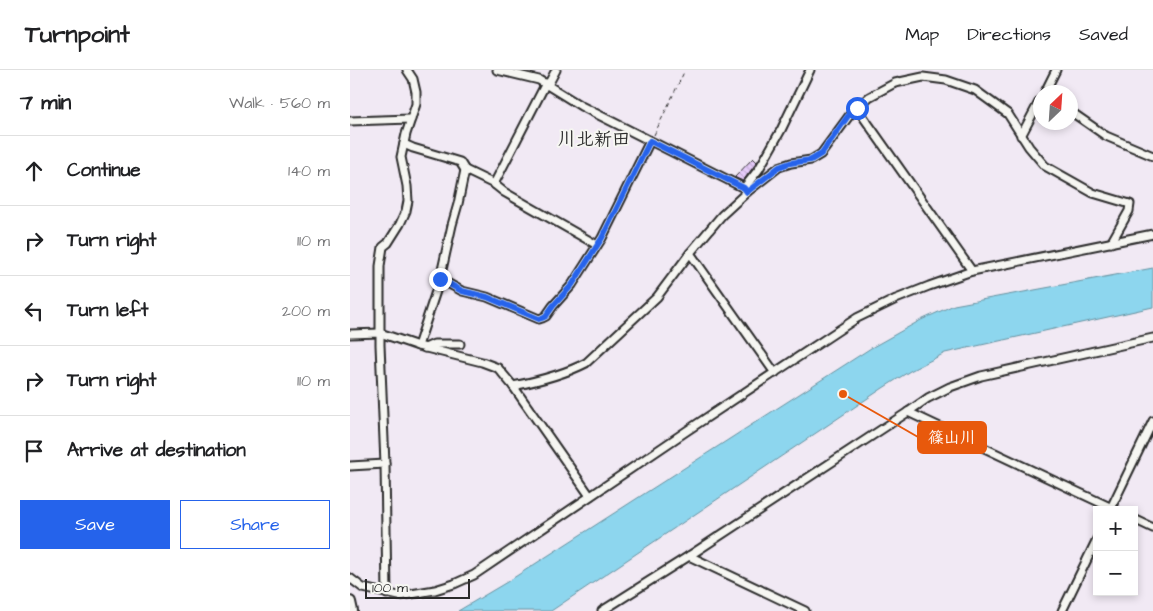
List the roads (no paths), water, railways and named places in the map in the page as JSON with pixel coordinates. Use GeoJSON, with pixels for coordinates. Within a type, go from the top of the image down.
{"type":"FeatureCollection","features":[{"type":"Feature","properties":{"kind":"highway"},"geometry":{"type":"LineString","coordinates":[[350,602],[352,611]]}},
{"type":"Feature","properties":{"kind":"street"},"geometry":{"type":"LineString","coordinates":[[387,594],[380,333],[381,256],[383,247],[388,243],[400,224],[408,201],[402,157],[416,104],[416,92],[413,79],[407,70]]}},
{"type":"Feature","properties":{"kind":"street"},"geometry":{"type":"LineString","coordinates":[[497,70],[539,80],[581,106],[746,190]]}},
{"type":"Feature","properties":{"kind":"street"},"geometry":{"type":"LineString","coordinates":[[494,184],[556,70]]}},
{"type":"Feature","properties":{"kind":"street"},"geometry":{"type":"LineString","coordinates":[[746,190],[781,130],[810,70]]}},
{"type":"Feature","properties":{"kind":"street"},"geometry":{"type":"LineString","coordinates":[[1048,85],[1056,70]]}},
{"type":"Feature","properties":{"kind":"street"},"geometry":{"type":"LineString","coordinates":[[513,386],[560,375],[586,363],[657,297],[690,253],[746,190],[779,167],[790,163],[811,160],[821,154],[848,116],[869,97],[895,83],[923,76],[946,80],[975,90],[1008,114],[1028,147],[1045,166],[1093,193],[1130,204],[1129,211],[1111,243]]}},
{"type":"Feature","properties":{"kind":"street"},"geometry":{"type":"LineString","coordinates":[[857,108],[972,271]]}},
{"type":"Feature","properties":{"kind":"street"},"geometry":{"type":"LineString","coordinates":[[1021,136],[1033,113]]}},
{"type":"Feature","properties":{"kind":"street"},"geometry":{"type":"LineString","coordinates":[[1078,115],[1106,136],[1153,156]]}},
{"type":"Feature","properties":{"kind":"street"},"geometry":{"type":"LineString","coordinates":[[350,121],[411,119]]}},
{"type":"Feature","properties":{"kind":"street"},"geometry":{"type":"LineString","coordinates":[[440,279],[462,291],[487,297],[539,319],[546,316],[572,285],[602,238],[650,141]]}},
{"type":"Feature","properties":{"kind":"street"},"geometry":{"type":"LineString","coordinates":[[404,144],[460,162],[465,170],[494,184],[504,192],[596,245]]}},
{"type":"Feature","properties":{"kind":"street"},"geometry":{"type":"LineString","coordinates":[[421,347],[440,279],[465,170]]}},
{"type":"Feature","properties":{"kind":"street"},"geometry":{"type":"LineString","coordinates":[[350,578],[363,588],[399,596],[435,590],[454,584],[474,575],[857,318],[896,299],[972,271],[1153,234]]}},
{"type":"Feature","properties":{"kind":"street"},"geometry":{"type":"LineString","coordinates":[[690,253],[775,373]]}},
{"type":"Feature","properties":{"kind":"street"},"geometry":{"type":"LineString","coordinates":[[350,334],[380,333],[421,347],[482,362],[498,368],[513,386],[590,496]]}},
{"type":"Feature","properties":{"kind":"street"},"geometry":{"type":"LineString","coordinates":[[602,611],[689,556],[928,398],[950,386],[981,376],[1153,338]]}},
{"type":"Feature","properties":{"kind":"street"},"geometry":{"type":"LineString","coordinates":[[421,347],[434,344],[460,344]]}},
{"type":"Feature","properties":{"kind":"street"},"geometry":{"type":"LineString","coordinates":[[908,412],[1106,506]]}},
{"type":"Feature","properties":{"kind":"street"},"geometry":{"type":"LineString","coordinates":[[1113,506],[1153,421]]}},
{"type":"Feature","properties":{"kind":"street"},"geometry":{"type":"LineString","coordinates":[[350,466],[384,464]]}},
{"type":"Feature","properties":{"kind":"street"},"geometry":{"type":"LineString","coordinates":[[1138,521],[1153,528]]}},
{"type":"Feature","properties":{"kind":"street"},"geometry":{"type":"LineString","coordinates":[[1062,611],[1093,547]]}},
{"type":"Feature","properties":{"kind":"street"},"geometry":{"type":"LineString","coordinates":[[689,556],[805,611]]}},
{"type":"Feature","properties":{"kind":"water"},"geometry":{"type":"Polygon","coordinates":[[[1153,268],[1153,307],[945,353],[910,371],[883,388],[551,611],[458,611],[507,582],[871,348],[921,320],[954,305],[1153,268]]]}},
{"type":"Feature","properties":{"kind":"place","name":"篠山川"},"geometry":{"type":"Point","coordinates":[843,394]}},
{"type":"Feature","properties":{"kind":"district","name":"川北新田"},"geometry":{"type":"Point","coordinates":[594,139]}}]}
